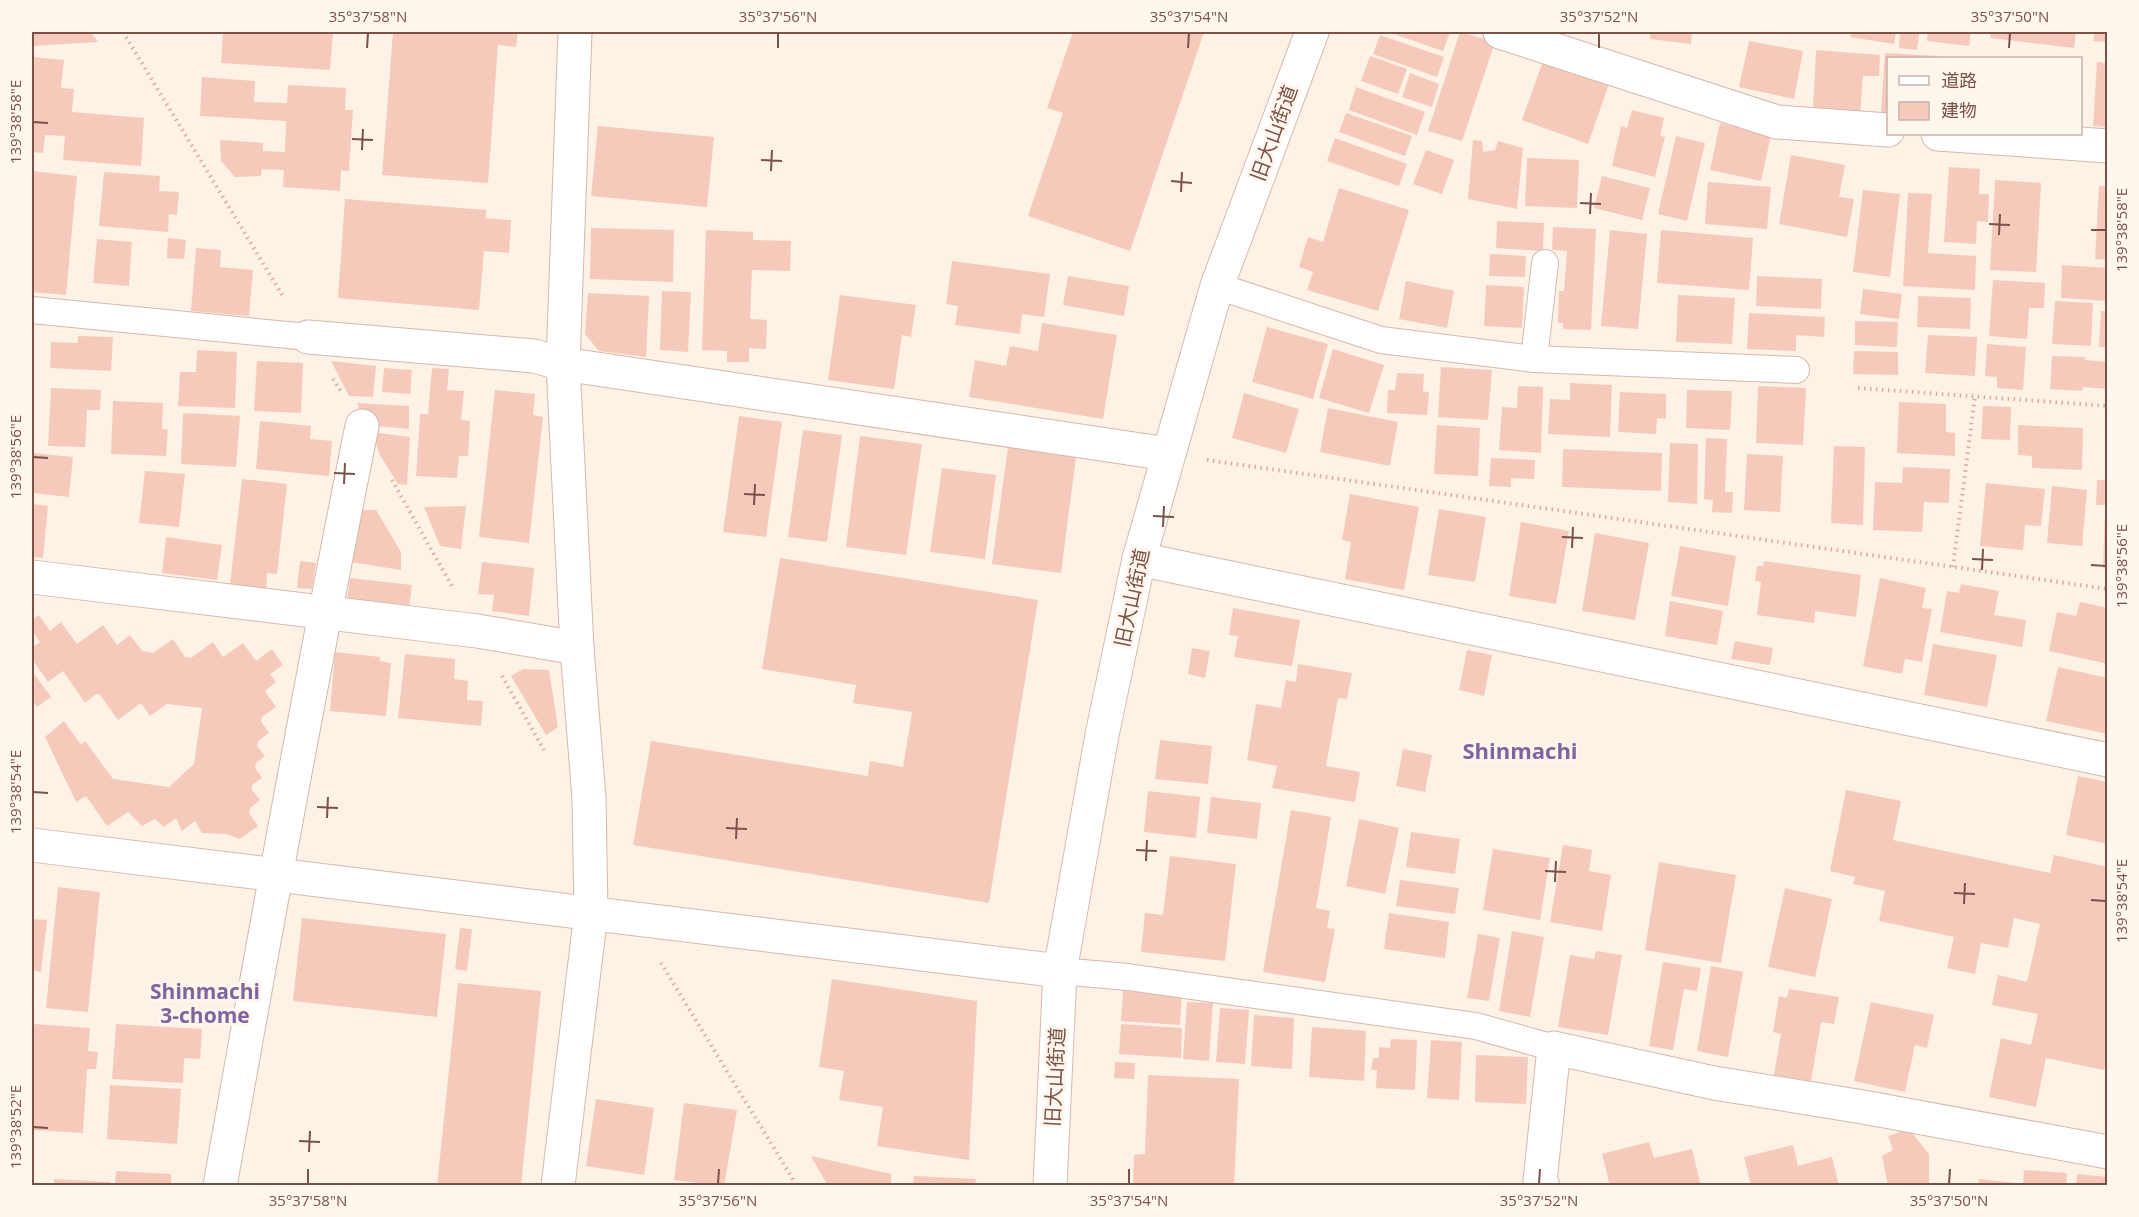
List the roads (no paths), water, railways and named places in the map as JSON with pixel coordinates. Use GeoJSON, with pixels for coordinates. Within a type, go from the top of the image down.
{"type":"FeatureCollection","features":[{"type":"Feature","properties":{"kind":"street"},"geometry":{"type":"LineString","coordinates":[[558,1185],[591,913],[589,798],[577,648],[562,364],[575,32]]}},
{"type":"Feature","properties":{"kind":"street","name":"旧大山街道"},"geometry":{"type":"LineString","coordinates":[[1050,1185],[1060,972],[1102,735],[1139,560],[1217,286],[1312,32]]}},
{"type":"Feature","properties":{"kind":"street"},"geometry":{"type":"LineString","coordinates":[[1500,32],[1777,122],[1887,130]]}},
{"type":"Feature","properties":{"kind":"street"},"geometry":{"type":"LineString","coordinates":[[1952,135],[2108,146]]}},
{"type":"Feature","properties":{"kind":"street"},"geometry":{"type":"LineString","coordinates":[[308,337],[534,356],[562,364],[1168,454]]}},
{"type":"Feature","properties":{"kind":"street"},"geometry":{"type":"LineString","coordinates":[[220,1185],[324,613],[362,426]]}},
{"type":"Feature","properties":{"kind":"street"},"geometry":{"type":"LineString","coordinates":[[1139,560],[2108,760]]}},
{"type":"Feature","properties":{"kind":"street"},"geometry":{"type":"LineString","coordinates":[[32,577],[477,631],[577,648]]}},
{"type":"Feature","properties":{"kind":"street"},"geometry":{"type":"LineString","coordinates":[[32,845],[1060,972]]}},
{"type":"Feature","properties":{"kind":"street"},"geometry":{"type":"LineString","coordinates":[[1543,1185],[1540,1181],[1554,1048],[1714,1083],[1863,1107],[2108,1152]]}},
{"type":"Feature","properties":{"kind":"lane"},"geometry":{"type":"LineString","coordinates":[[1534,359],[1545,263]]}},
{"type":"Feature","properties":{"kind":"lane"},"geometry":{"type":"LineString","coordinates":[[1217,286],[1381,340],[1534,359],[1796,370]]}},
{"type":"Feature","properties":{"kind":"lane"},"geometry":{"type":"LineString","coordinates":[[32,310],[308,337]]}},
{"type":"Feature","properties":{"kind":"lane"},"geometry":{"type":"LineString","coordinates":[[1060,972],[1128,977],[1476,1026],[1554,1048]]}},
{"type":"Feature","properties":{"kind":"district","name":"Shinmachi"},"geometry":{"type":"Point","coordinates":[1520,751]}},
{"type":"Feature","properties":{"kind":"district","name":"Shinmachi 3-chome"},"geometry":{"type":"Point","coordinates":[205,1004]}}]}
